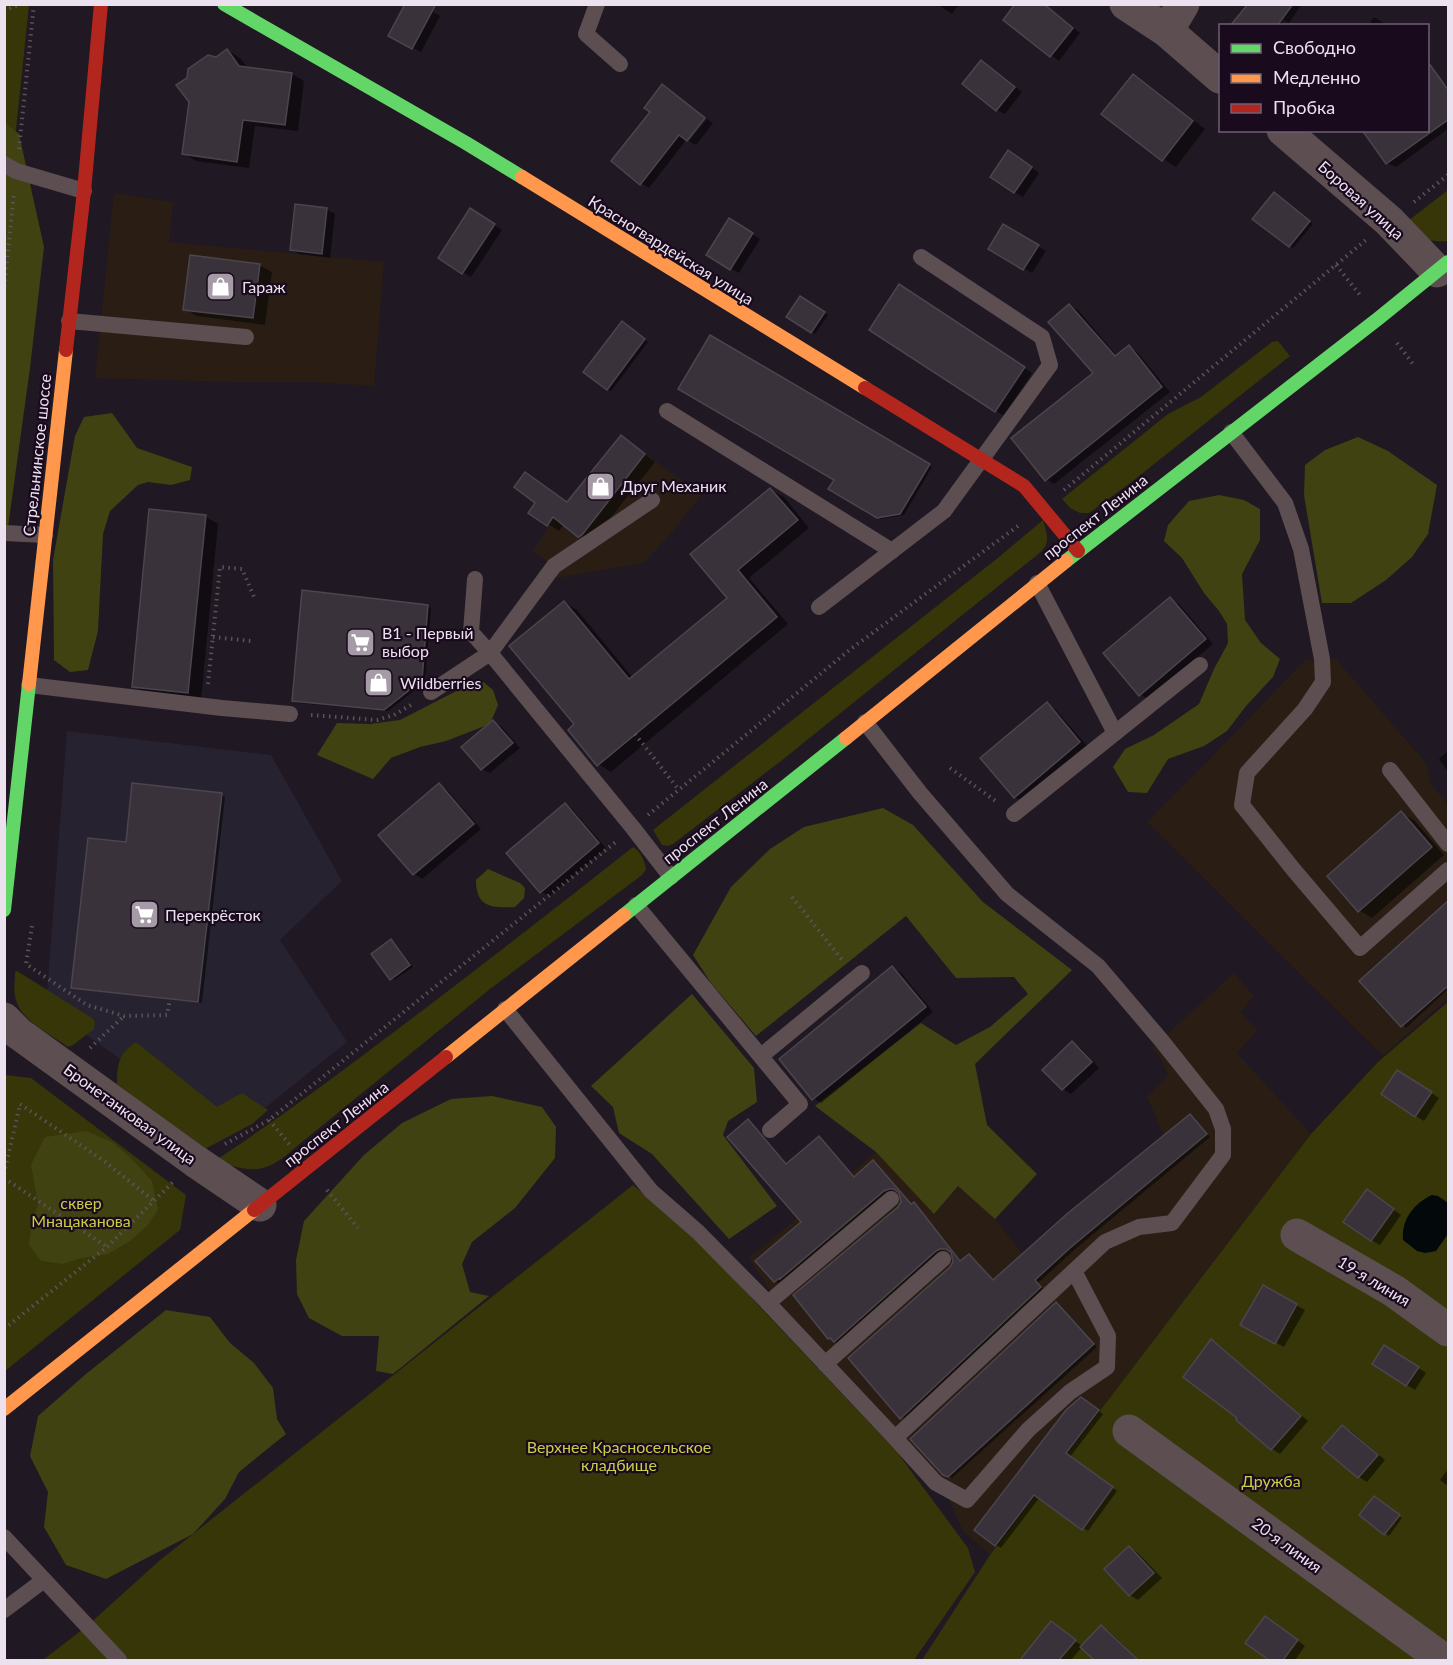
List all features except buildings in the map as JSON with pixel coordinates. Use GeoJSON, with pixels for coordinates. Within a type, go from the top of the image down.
{"type":"FeatureCollection","features":[{"type":"Feature","properties":{"kind":"street","name":"Стрельнинское шоссе"},"geometry":{"type":"LineString","coordinates":[[4,910],[84,191],[101,4]]}},
{"type":"Feature","properties":{"kind":"street","name":"Красногвардейская улица"},"geometry":{"type":"LineString","coordinates":[[224,4],[466,143],[1024,486],[1078,551]]}},
{"type":"Feature","properties":{"kind":"street"},"geometry":{"type":"LineString","coordinates":[[1126,4],[1175,18],[1219,74]]}},
{"type":"Feature","properties":{"kind":"street","name":"Боровая улица"},"geometry":{"type":"LineString","coordinates":[[1285,132],[1443,267]]}},
{"type":"Feature","properties":{"kind":"street","name":"проспект Ленина"},"geometry":{"type":"LineString","coordinates":[[4,1408],[370,1119],[1037,583],[1443,267]]}},
{"type":"Feature","properties":{"kind":"street","name":"Бронетанковая улица"},"geometry":{"type":"LineString","coordinates":[[4,1019],[18,1033],[260,1205]]}},
{"type":"Feature","properties":{"kind":"street","name":"19-я линия"},"geometry":{"type":"LineString","coordinates":[[1297,1235],[1394,1291],[1449,1330]]}},
{"type":"Feature","properties":{"kind":"street","name":"20-я линия"},"geometry":{"type":"LineString","coordinates":[[1129,1431],[1444,1660]]}},
{"type":"Feature","properties":{"kind":"lane"},"geometry":{"type":"LineString","coordinates":[[597,4],[586,34],[620,64]]}},
{"type":"Feature","properties":{"kind":"lane"},"geometry":{"type":"LineString","coordinates":[[4,164],[16,171],[84,191]]}},
{"type":"Feature","properties":{"kind":"lane"},"geometry":{"type":"LineString","coordinates":[[819,607],[944,511],[1050,365],[1042,337],[921,257]]}},
{"type":"Feature","properties":{"kind":"lane"},"geometry":{"type":"LineString","coordinates":[[69,321],[246,337]]}},
{"type":"Feature","properties":{"kind":"lane"},"geometry":{"type":"LineString","coordinates":[[667,411],[892,551]]}},
{"type":"Feature","properties":{"kind":"lane"},"geometry":{"type":"LineString","coordinates":[[1231,432],[1285,503],[1301,549],[1322,659],[1323,682],[1305,709],[1247,773],[1242,805],[1360,948],[1449,870]]}},
{"type":"Feature","properties":{"kind":"lane"},"geometry":{"type":"LineString","coordinates":[[431,692],[490,653],[554,566],[652,500]]}},
{"type":"Feature","properties":{"kind":"lane"},"geometry":{"type":"LineString","coordinates":[[4,533],[45,535]]}},
{"type":"Feature","properties":{"kind":"lane"},"geometry":{"type":"LineString","coordinates":[[475,579],[471,632],[671,877]]}},
{"type":"Feature","properties":{"kind":"lane"},"geometry":{"type":"LineString","coordinates":[[1037,583],[1115,733]]}},
{"type":"Feature","properties":{"kind":"lane"},"geometry":{"type":"LineString","coordinates":[[1014,814],[1200,664]]}},
{"type":"Feature","properties":{"kind":"lane"},"geometry":{"type":"LineString","coordinates":[[29,685],[290,714]]}},
{"type":"Feature","properties":{"kind":"lane"},"geometry":{"type":"LineString","coordinates":[[865,722],[920,793],[1007,894],[1098,966],[1216,1109],[1223,1129],[1223,1155],[1172,1223],[1139,1227],[1105,1242],[895,1437]]}},
{"type":"Feature","properties":{"kind":"lane"},"geometry":{"type":"LineString","coordinates":[[1390,770],[1449,844]]}},
{"type":"Feature","properties":{"kind":"lane"},"geometry":{"type":"LineString","coordinates":[[636,905],[800,1104],[770,1130]]}},
{"type":"Feature","properties":{"kind":"lane"},"geometry":{"type":"LineString","coordinates":[[761,1056],[860,975]]}},
{"type":"Feature","properties":{"kind":"lane"},"geometry":{"type":"LineString","coordinates":[[505,1009],[651,1191],[698,1232],[895,1437],[936,1483],[967,1500],[1028,1430],[1070,1392],[1107,1367],[1108,1336],[1074,1271]]}},
{"type":"Feature","properties":{"kind":"lane"},"geometry":{"type":"LineString","coordinates":[[768,1304],[891,1199]]}},
{"type":"Feature","properties":{"kind":"lane"},"geometry":{"type":"LineString","coordinates":[[825,1364],[943,1259]]}},
{"type":"Feature","properties":{"kind":"lane"},"geometry":{"type":"LineString","coordinates":[[4,1537],[119,1660]]}},
{"type":"Feature","properties":{"kind":"lane"},"geometry":{"type":"LineString","coordinates":[[4,1610],[44,1580]]}},
{"type":"Feature","properties":{"kind":"path"},"geometry":{"type":"LineString","coordinates":[[4,11],[20,4]]}},
{"type":"Feature","properties":{"kind":"path"},"geometry":{"type":"LineString","coordinates":[[4,1329],[107,1247],[195,1161],[269,1120],[633,828],[852,648],[1043,508],[1389,221],[1449,175]]}},
{"type":"Feature","properties":{"kind":"path"},"geometry":{"type":"LineString","coordinates":[[1336,265],[1360,295]]}},
{"type":"Feature","properties":{"kind":"path"},"geometry":{"type":"LineString","coordinates":[[1393,337],[1413,364]]}},
{"type":"Feature","properties":{"kind":"path"},"geometry":{"type":"LineString","coordinates":[[206,706],[220,567],[242,569],[255,598]]}},
{"type":"Feature","properties":{"kind":"path"},"geometry":{"type":"LineString","coordinates":[[213,637],[251,641]]}},
{"type":"Feature","properties":{"kind":"path"},"geometry":{"type":"LineString","coordinates":[[290,714],[377,720],[394,715],[431,692]]}},
{"type":"Feature","properties":{"kind":"path"},"geometry":{"type":"LineString","coordinates":[[635,734],[679,790]]}},
{"type":"Feature","properties":{"kind":"path"},"geometry":{"type":"LineString","coordinates":[[950,768],[1014,814]]}},
{"type":"Feature","properties":{"kind":"path"},"geometry":{"type":"LineString","coordinates":[[792,897],[860,975]]}},
{"type":"Feature","properties":{"kind":"path"},"geometry":{"type":"LineString","coordinates":[[32,920],[26,964],[87,1005],[124,1016],[166,1015],[170,999]]}},
{"type":"Feature","properties":{"kind":"path"},"geometry":{"type":"LineString","coordinates":[[68,1069],[124,1016]]}},
{"type":"Feature","properties":{"kind":"path"},"geometry":{"type":"LineString","coordinates":[[107,1247],[4,1176],[20,1104],[104,1161],[154,1201]]}},
{"type":"Feature","properties":{"kind":"shaded area"},"geometry":{"type":"Polygon","coordinates":[[[114,193],[173,202],[169,242],[384,262],[374,386],[315,382],[95,378],[114,193]]]}},
{"type":"Feature","properties":{"kind":"shaded area"},"geometry":{"type":"Polygon","coordinates":[[[621,435],[701,495],[644,563],[557,578],[554,566],[533,551],[554,518],[621,435]]]}},
{"type":"Feature","properties":{"kind":"shaded area"},"geometry":{"type":"Polygon","coordinates":[[[1336,659],[1425,762],[1431,783],[1448,805],[1448,998],[1383,1056],[1147,822],[1305,660],[1336,659]]]}},
{"type":"Feature","properties":{"kind":"shaded area"},"geometry":{"type":"Polygon","coordinates":[[[67,731],[271,755],[342,881],[280,940],[347,1042],[229,1137],[46,1006],[67,731]]]}},
{"type":"Feature","properties":{"kind":"shaded area"},"geometry":{"type":"Polygon","coordinates":[[[1234,973],[1254,996],[1240,1012],[1258,1030],[1237,1053],[1311,1134],[990,1555],[963,1531],[941,1482],[782,1310],[749,1258],[876,1152],[934,1214],[958,1186],[995,1219],[1023,1254],[1068,1213],[1164,1136],[1147,1097],[1168,1075],[1152,1048],[1234,973]]]}},
{"type":"Feature","properties":{"kind":"shaded area"},"geometry":{"type":"Polygon","coordinates":[[[1432,1195],[1448,1203],[1448,1234],[1436,1251],[1425,1253],[1417,1251],[1403,1240],[1403,1233],[1404,1226],[1414,1207],[1432,1195]]]}},
{"type":"Feature","properties":{"kind":"green space"},"geometry":{"type":"Polygon","coordinates":[[[4,5],[29,5],[15,139],[5,131],[4,5]]]}},
{"type":"Feature","properties":{"kind":"green space"},"geometry":{"type":"Polygon","coordinates":[[[5,123],[19,134],[44,247],[5,549],[5,123]]]}},
{"type":"Feature","properties":{"kind":"green space"},"geometry":{"type":"Polygon","coordinates":[[[1448,190],[1448,241],[1424,238],[1404,224],[1448,190]]]}},
{"type":"Feature","properties":{"kind":"green space"},"geometry":{"type":"Polygon","coordinates":[[[1278,341],[1290,356],[1129,484],[1089,513],[1080,513],[1070,508],[1062,499],[1168,414],[1201,397],[1272,342],[1278,341]]]}},
{"type":"Feature","properties":{"kind":"green space"},"geometry":{"type":"Polygon","coordinates":[[[112,413],[137,448],[192,467],[190,480],[171,485],[148,482],[138,485],[110,511],[103,534],[98,631],[88,670],[70,672],[54,660],[53,560],[75,436],[84,417],[112,413]]]}},
{"type":"Feature","properties":{"kind":"green space"},"geometry":{"type":"Polygon","coordinates":[[[1358,437],[1388,451],[1437,485],[1428,534],[1412,557],[1386,580],[1351,603],[1322,603],[1304,495],[1305,465],[1325,450],[1358,437]]]}},
{"type":"Feature","properties":{"kind":"green space"},"geometry":{"type":"Polygon","coordinates":[[[1219,495],[1244,500],[1260,509],[1260,540],[1242,574],[1245,620],[1261,643],[1280,659],[1273,677],[1227,731],[1204,746],[1168,759],[1147,793],[1128,792],[1113,767],[1125,749],[1154,735],[1199,704],[1228,643],[1227,624],[1219,611],[1204,593],[1182,558],[1164,541],[1168,525],[1189,501],[1219,495]]]}},
{"type":"Feature","properties":{"kind":"green space"},"geometry":{"type":"Polygon","coordinates":[[[1043,520],[1047,540],[1042,551],[781,761],[673,844],[662,845],[653,830],[1043,520]]]}},
{"type":"Feature","properties":{"kind":"green space"},"geometry":{"type":"Polygon","coordinates":[[[482,681],[493,690],[498,705],[490,724],[391,758],[373,779],[317,755],[337,723],[370,724],[400,720],[470,684],[482,681]]]}},
{"type":"Feature","properties":{"kind":"green space"},"geometry":{"type":"Polygon","coordinates":[[[883,808],[913,825],[983,902],[1072,970],[975,1064],[987,1125],[1037,1174],[995,1219],[958,1186],[934,1214],[876,1152],[815,1106],[921,1023],[956,1045],[990,1027],[1028,994],[1014,977],[956,978],[906,916],[756,1036],[711,983],[693,955],[731,887],[770,849],[804,827],[883,808]]]}},
{"type":"Feature","properties":{"kind":"green space"},"geometry":{"type":"Polygon","coordinates":[[[633,847],[644,862],[646,869],[642,875],[490,989],[283,1158],[258,1169],[236,1167],[216,1160],[375,1046],[633,847]]]}},
{"type":"Feature","properties":{"kind":"green space"},"geometry":{"type":"Polygon","coordinates":[[[488,869],[520,883],[525,888],[524,898],[515,907],[493,906],[482,901],[476,880],[488,869]]]}},
{"type":"Feature","properties":{"kind":"green space"},"geometry":{"type":"Polygon","coordinates":[[[17,971],[92,1018],[95,1022],[94,1029],[68,1047],[30,1021],[19,1008],[16,1000],[14,986],[17,971]]]}},
{"type":"Feature","properties":{"kind":"green space"},"geometry":{"type":"Polygon","coordinates":[[[692,994],[754,1068],[757,1102],[728,1121],[723,1135],[777,1206],[729,1239],[652,1154],[619,1133],[613,1107],[591,1086],[692,994]]]}},
{"type":"Feature","properties":{"kind":"green space","name":"Дружба"},"geometry":{"type":"Polygon","coordinates":[[[1448,1002],[1448,1660],[922,1660],[990,1555],[1311,1134],[1378,1062],[1448,1002]]]}},
{"type":"Feature","properties":{"kind":"green space"},"geometry":{"type":"Polygon","coordinates":[[[136,1042],[217,1107],[242,1093],[268,1110],[252,1124],[203,1150],[117,1084],[120,1060],[126,1050],[136,1042]]]}},
{"type":"Feature","properties":{"kind":"green space","name":"сквер Мнацаканова"},"geometry":{"type":"Polygon","coordinates":[[[5,1075],[31,1078],[186,1195],[180,1230],[5,1371],[5,1075]]]}},
{"type":"Feature","properties":{"kind":"green space"},"geometry":{"type":"Polygon","coordinates":[[[492,1096],[542,1107],[556,1127],[555,1158],[515,1208],[472,1242],[462,1264],[470,1292],[489,1296],[393,1374],[376,1371],[379,1336],[342,1336],[309,1318],[297,1294],[296,1260],[304,1221],[364,1155],[402,1123],[451,1099],[492,1096]]]}},
{"type":"Feature","properties":{"kind":"green space"},"geometry":{"type":"Polygon","coordinates":[[[86,1131],[112,1142],[133,1160],[152,1181],[158,1210],[147,1226],[130,1241],[108,1254],[81,1258],[63,1264],[41,1261],[29,1245],[38,1204],[31,1165],[45,1137],[86,1131]]]}},
{"type":"Feature","properties":{"kind":"green space","name":"Верхнее Красносельское кладбище"},"geometry":{"type":"Polygon","coordinates":[[[633,1185],[694,1237],[897,1452],[968,1548],[975,1572],[914,1660],[43,1660],[87,1626],[159,1561],[633,1185]]]}},
{"type":"Feature","properties":{"kind":"green space"},"geometry":{"type":"Polygon","coordinates":[[[166,1310],[210,1317],[230,1343],[254,1363],[273,1388],[277,1419],[286,1434],[239,1472],[225,1499],[193,1534],[106,1579],[66,1565],[44,1527],[48,1492],[30,1456],[38,1416],[166,1310]]]}},
{"type":"Feature","properties":{"kind":"traffic: fast"},"geometry":{"type":"LineString","coordinates":[[224,4],[522,177]]}},
{"type":"Feature","properties":{"kind":"traffic: fast"},"geometry":{"type":"LineString","coordinates":[[1066,561],[1448,262]]}},
{"type":"Feature","properties":{"kind":"traffic: fast"},"geometry":{"type":"LineString","coordinates":[[4,910],[29,684]]}},
{"type":"Feature","properties":{"kind":"traffic: fast"},"geometry":{"type":"LineString","coordinates":[[624,915],[846,738]]}},
{"type":"Feature","properties":{"kind":"traffic: slow"},"geometry":{"type":"LineString","coordinates":[[522,177],[865,388]]}},
{"type":"Feature","properties":{"kind":"traffic: slow"},"geometry":{"type":"LineString","coordinates":[[29,684],[66,350]]}},
{"type":"Feature","properties":{"kind":"traffic: slow"},"geometry":{"type":"LineString","coordinates":[[846,738],[1066,561]]}},
{"type":"Feature","properties":{"kind":"traffic: slow"},"geometry":{"type":"LineString","coordinates":[[446,1057],[624,915]]}},
{"type":"Feature","properties":{"kind":"traffic: slow"},"geometry":{"type":"LineString","coordinates":[[4,1409],[254,1210]]}},
{"type":"Feature","properties":{"kind":"traffic: jam"},"geometry":{"type":"LineString","coordinates":[[66,350],[84,191],[101,4]]}},
{"type":"Feature","properties":{"kind":"traffic: jam"},"geometry":{"type":"LineString","coordinates":[[865,388],[1024,486],[1078,551]]}},
{"type":"Feature","properties":{"kind":"traffic: jam"},"geometry":{"type":"LineString","coordinates":[[254,1210],[446,1057]]}},
{"type":"Feature","properties":{"kind":"place","name":"Гараж"},"geometry":{"type":"Point","coordinates":[221,287]}},
{"type":"Feature","properties":{"kind":"place","name":"Друг Механик"},"geometry":{"type":"Point","coordinates":[600,486]}},
{"type":"Feature","properties":{"kind":"place","name":"В1 - Первый выбор"},"geometry":{"type":"Point","coordinates":[361,642]}},
{"type":"Feature","properties":{"kind":"place","name":"Wildberries"},"geometry":{"type":"Point","coordinates":[379,683]}},
{"type":"Feature","properties":{"kind":"place","name":"Перекрёсток"},"geometry":{"type":"Point","coordinates":[144,915]}}]}
